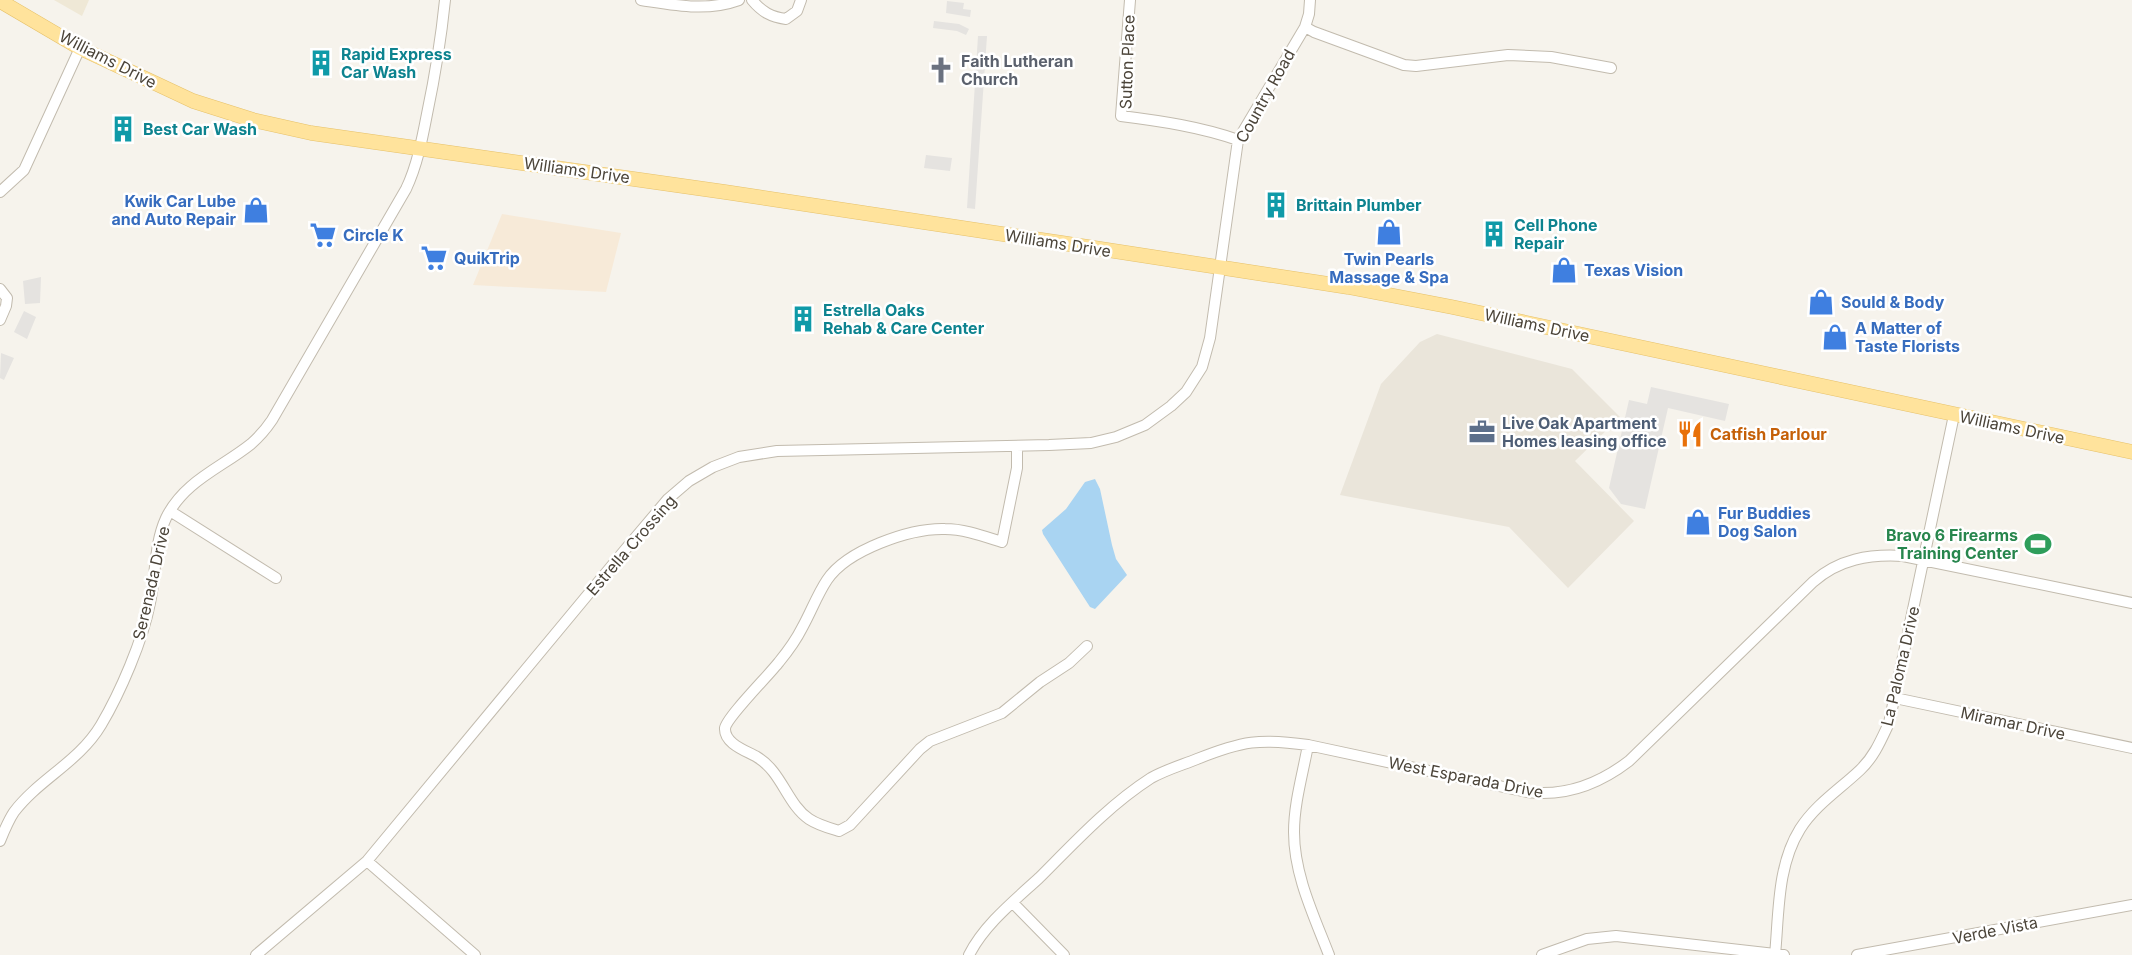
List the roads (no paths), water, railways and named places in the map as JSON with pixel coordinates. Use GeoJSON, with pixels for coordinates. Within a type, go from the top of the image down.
{"type":"FeatureCollection","features":[{"type":"Feature","properties":{"kind":"main road","name":"Williams Drive"},"geometry":{"type":"LineString","coordinates":[[0,1],[80,48],[193,101],[253,120],[311,133],[1348,287],[1452,307],[2132,452]]}},
{"type":"Feature","properties":{"kind":"street","name":"Serenada Drive"},"geometry":{"type":"LineString","coordinates":[[0,841],[8,821],[20,806],[79,754],[102,723],[146,624],[160,539],[171,511],[193,483],[250,445],[272,420],[406,189],[416,165],[435,77],[445,0]]}},
{"type":"Feature","properties":{"kind":"street"},"geometry":{"type":"LineString","coordinates":[[641,0],[707,7],[739,0]]}},
{"type":"Feature","properties":{"kind":"street"},"geometry":{"type":"LineString","coordinates":[[752,0],[759,9],[771,16],[786,19],[797,11],[801,0]]}},
{"type":"Feature","properties":{"kind":"street","name":"Sutton Place"},"geometry":{"type":"LineString","coordinates":[[1130,0],[1121,116],[1151,119],[1238,140]]}},
{"type":"Feature","properties":{"kind":"street","name":"Country Road"},"geometry":{"type":"LineString","coordinates":[[1219,267],[1238,140],[1305,27],[1310,0]]}},
{"type":"Feature","properties":{"kind":"street"},"geometry":{"type":"LineString","coordinates":[[1305,27],[1404,65],[1416,66],[1508,55],[1551,57],[1611,68]]}},
{"type":"Feature","properties":{"kind":"street"},"geometry":{"type":"LineString","coordinates":[[0,192],[24,170],[80,48]]}},
{"type":"Feature","properties":{"kind":"street","name":"Estrella Crossing"},"geometry":{"type":"LineString","coordinates":[[256,955],[367,861],[668,499],[689,482],[713,468],[739,458],[777,451],[1091,443],[1116,437],[1145,425],[1172,406],[1186,392],[1202,367],[1210,338],[1219,267]]}},
{"type":"Feature","properties":{"kind":"street"},"geometry":{"type":"LineString","coordinates":[[0,289],[7,298],[0,320]]}},
{"type":"Feature","properties":{"kind":"street","name":"La Paloma Drive"},"geometry":{"type":"LineString","coordinates":[[1778,955],[1784,868],[1794,841],[1812,813],[1861,769],[1877,749],[1889,723],[1954,415]]}},
{"type":"Feature","properties":{"kind":"street"},"geometry":{"type":"LineString","coordinates":[[1017,446],[1017,468],[1002,542],[962,530],[942,528],[909,534],[860,552],[836,569],[827,579],[791,648],[731,717],[725,726],[725,733],[744,752],[758,758],[774,771],[797,807],[809,819],[839,831],[850,825],[930,741],[1002,713],[1040,682],[1069,663],[1087,646]]}},
{"type":"Feature","properties":{"kind":"street"},"geometry":{"type":"LineString","coordinates":[[171,511],[276,578]]}},
{"type":"Feature","properties":{"kind":"street","name":"West Esparada Drive"},"geometry":{"type":"LineString","coordinates":[[969,955],[986,930],[1100,818],[1152,778],[1232,746],[1268,741],[1308,745],[1527,792],[1544,794],[1578,789],[1605,778],[1630,760],[1823,573],[1849,561],[1872,555],[1924,559],[2132,603]]}},
{"type":"Feature","properties":{"kind":"street","name":"Miramar Drive"},"geometry":{"type":"LineString","coordinates":[[1895,698],[2132,748]]}},
{"type":"Feature","properties":{"kind":"street"},"geometry":{"type":"LineString","coordinates":[[1308,745],[1294,817],[1294,848],[1300,877],[1329,955]]}},
{"type":"Feature","properties":{"kind":"street"},"geometry":{"type":"LineString","coordinates":[[367,861],[475,955]]}},
{"type":"Feature","properties":{"kind":"street"},"geometry":{"type":"LineString","coordinates":[[1013,903],[1064,955]]}},
{"type":"Feature","properties":{"kind":"street","name":"Verde Vista"},"geometry":{"type":"LineString","coordinates":[[1857,955],[2132,905]]}},
{"type":"Feature","properties":{"kind":"street"},"geometry":{"type":"LineString","coordinates":[[1542,955],[1587,939],[1616,936],[1778,955]]}},
{"type":"Feature","properties":{"kind":"water"},"geometry":{"type":"Polygon","coordinates":[[[1095,479],[1100,489],[1116,559],[1127,575],[1095,609],[1090,607],[1042,530],[1066,509],[1085,482],[1095,479]]]}},
{"type":"Feature","properties":{"kind":"place","name":"Rapid Express Car Wash"},"geometry":{"type":"Point","coordinates":[321,63]}},
{"type":"Feature","properties":{"kind":"place","name":"Faith Lutheran Church"},"geometry":{"type":"Point","coordinates":[941,70]}},
{"type":"Feature","properties":{"kind":"place","name":"Best Car Wash"},"geometry":{"type":"Point","coordinates":[123,129]}},
{"type":"Feature","properties":{"kind":"place","name":"Brittain Plumber"},"geometry":{"type":"Point","coordinates":[1276,205]}},
{"type":"Feature","properties":{"kind":"place","name":"Kwik Car Lube and Auto Repair"},"geometry":{"type":"Point","coordinates":[256,210]}},
{"type":"Feature","properties":{"kind":"place","name":"Twin Pearls Massage & Spa"},"geometry":{"type":"Point","coordinates":[1389,232]}},
{"type":"Feature","properties":{"kind":"place","name":"Cell Phone Repair"},"geometry":{"type":"Point","coordinates":[1494,234]}},
{"type":"Feature","properties":{"kind":"place","name":"Circle K"},"geometry":{"type":"Point","coordinates":[323,235]}},
{"type":"Feature","properties":{"kind":"place","name":"QuikTrip"},"geometry":{"type":"Point","coordinates":[434,258]}},
{"type":"Feature","properties":{"kind":"place","name":"Texas Vision"},"geometry":{"type":"Point","coordinates":[1564,270]}},
{"type":"Feature","properties":{"kind":"place","name":"Sould & Body"},"geometry":{"type":"Point","coordinates":[1821,302]}},
{"type":"Feature","properties":{"kind":"place","name":"Estrella Oaks Rehab & Care Center"},"geometry":{"type":"Point","coordinates":[803,319]}},
{"type":"Feature","properties":{"kind":"place","name":"A Matter of Taste Florists"},"geometry":{"type":"Point","coordinates":[1835,337]}},
{"type":"Feature","properties":{"kind":"place","name":"Live Oak Apartment Homes leasing office"},"geometry":{"type":"Point","coordinates":[1482,432]}},
{"type":"Feature","properties":{"kind":"place","name":"Catfish Parlour"},"geometry":{"type":"Point","coordinates":[1690,434]}},
{"type":"Feature","properties":{"kind":"place","name":"Fur Buddies Dog Salon"},"geometry":{"type":"Point","coordinates":[1698,522]}},
{"type":"Feature","properties":{"kind":"place","name":"Bravo 6 Firearms Training Center"},"geometry":{"type":"Point","coordinates":[2038,544]}}]}
